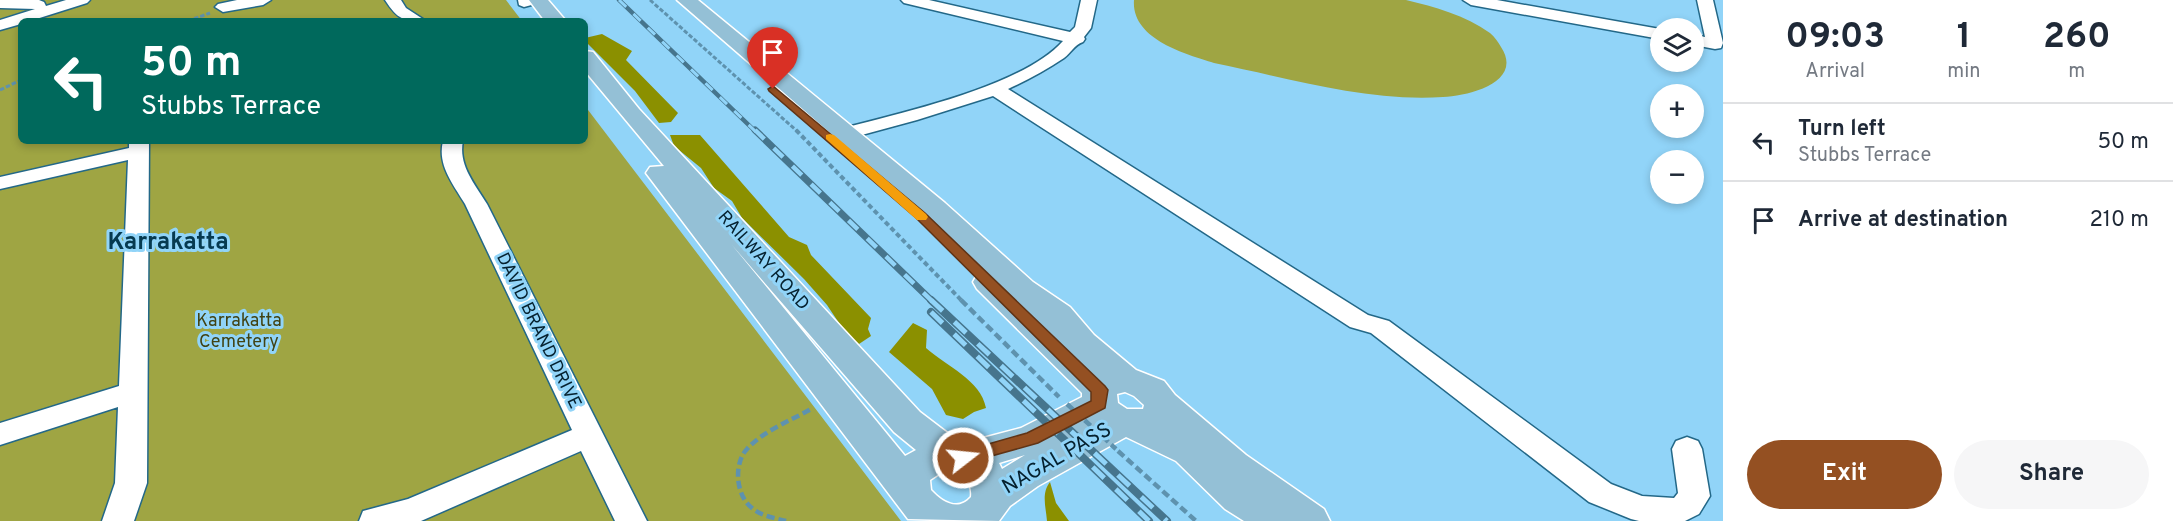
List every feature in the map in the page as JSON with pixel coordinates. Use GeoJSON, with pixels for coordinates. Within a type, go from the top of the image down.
{"type":"FeatureCollection","features":[{"type":"Feature","properties":{"kind":"main road"},"geometry":{"type":"LineString","coordinates":[[530,0],[538,18]]}},
{"type":"Feature","properties":{"kind":"main road"},"geometry":{"type":"LineString","coordinates":[[530,0],[552,18]]}},
{"type":"Feature","properties":{"kind":"main road"},"geometry":{"type":"LineString","coordinates":[[675,0],[755,74],[920,216],[1116,410],[1189,451],[1239,498],[1279,521]]}},
{"type":"Feature","properties":{"kind":"main road"},"geometry":{"type":"LineString","coordinates":[[686,0],[935,209],[1022,289],[1059,314],[1082,343],[1116,410],[1232,466],[1309,521]]}},
{"type":"Feature","properties":{"kind":"main road","name":"RAILWAY ROAD"},"geometry":{"type":"LineString","coordinates":[[588,61],[630,114],[907,422],[956,457]]}},
{"type":"Feature","properties":{"kind":"main road","name":"RAILWAY ROAD"},"geometry":{"type":"LineString","coordinates":[[588,84],[912,493]]}},
{"type":"Feature","properties":{"kind":"main road","name":"NAGAL PASS"},"geometry":{"type":"LineString","coordinates":[[956,457],[1032,438],[1116,410]]}},
{"type":"Feature","properties":{"kind":"main road","name":"NAGAL PASS"},"geometry":{"type":"LineString","coordinates":[[968,515],[1116,410]]}},
{"type":"Feature","properties":{"kind":"main road"},"geometry":{"type":"LineString","coordinates":[[939,457],[956,457],[983,468],[990,477],[968,515],[922,509],[912,493],[911,483],[920,466],[939,457]]}},
{"type":"Feature","properties":{"kind":"lane"},"geometry":{"type":"LineString","coordinates":[[23,18],[82,0]]}},
{"type":"Feature","properties":{"kind":"lane"},"geometry":{"type":"LineString","coordinates":[[224,9],[263,0]]}},
{"type":"Feature","properties":{"kind":"lane"},"geometry":{"type":"LineString","coordinates":[[393,0],[400,11],[413,18]]}},
{"type":"Feature","properties":{"kind":"lane"},"geometry":{"type":"LineString","coordinates":[[909,0],[1077,39]]}},
{"type":"Feature","properties":{"kind":"lane"},"geometry":{"type":"LineString","coordinates":[[847,134],[997,90],[1044,66],[1077,39],[1088,21],[1089,0]]}},
{"type":"Feature","properties":{"kind":"lane"},"geometry":{"type":"LineString","coordinates":[[1471,0],[1650,32]]}},
{"type":"Feature","properties":{"kind":"lane"},"geometry":{"type":"LineString","coordinates":[[1704,42],[1715,44],[1705,0]]}},
{"type":"Feature","properties":{"kind":"lane"},"geometry":{"type":"LineString","coordinates":[[0,3],[53,5],[56,8]]}},
{"type":"Feature","properties":{"kind":"lane"},"geometry":{"type":"LineString","coordinates":[[0,25],[18,20]]}},
{"type":"Feature","properties":{"kind":"lane"},"geometry":{"type":"LineString","coordinates":[[997,90],[1359,321],[1380,327],[1600,493],[1636,510],[1669,515],[1685,508],[1694,496],[1687,450]]}},
{"type":"Feature","properties":{"kind":"lane","name":"DAVID BRAND DRIVE"},"geometry":{"type":"LineString","coordinates":[[452,144],[450,149],[454,166],[476,204],[631,521]]}},
{"type":"Feature","properties":{"kind":"lane"},"geometry":{"type":"LineString","coordinates":[[0,183],[139,146],[130,483],[118,521]]}},
{"type":"Feature","properties":{"kind":"lane"},"geometry":{"type":"LineString","coordinates":[[0,434],[133,392]]}},
{"type":"Feature","properties":{"kind":"lane"},"geometry":{"type":"LineString","coordinates":[[375,521],[414,510],[589,435]]}},
{"type":"Feature","properties":{"kind":"path"},"geometry":{"type":"LineString","coordinates":[[650,0],[790,124],[1020,361],[1116,410]]}},
{"type":"Feature","properties":{"kind":"path"},"geometry":{"type":"LineString","coordinates":[[197,18],[224,9]]}},
{"type":"Feature","properties":{"kind":"path"},"geometry":{"type":"LineString","coordinates":[[0,90],[18,81]]}},
{"type":"Feature","properties":{"kind":"path"},"geometry":{"type":"LineString","coordinates":[[786,521],[761,514],[747,504],[740,490],[738,472],[745,452],[783,423],[836,396]]}},
{"type":"Feature","properties":{"kind":"path"},"geometry":{"type":"LineString","coordinates":[[1116,410],[1196,521]]}},
{"type":"Feature","properties":{"kind":"green space","name":"Karrakatta Cemetery"},"geometry":{"type":"Polygon","coordinates":[[[0,0],[506,0],[520,18],[18,18],[18,144],[588,144],[588,110],[901,521],[0,521],[0,0]]]}},
{"type":"Feature","properties":{"kind":"green space"},"geometry":{"type":"Polygon","coordinates":[[[1134,0],[1406,0],[1460,16],[1490,33],[1500,45],[1506,59],[1505,69],[1500,78],[1490,85],[1454,96],[1414,98],[1328,88],[1214,63],[1175,49],[1150,35],[1141,25],[1135,14],[1134,0]]]}},
{"type":"Feature","properties":{"kind":"shaded area"},"geometry":{"type":"Polygon","coordinates":[[[602,34],[632,51],[626,60],[678,113],[671,122],[659,123],[635,91],[588,44],[588,37],[602,34]]]}},
{"type":"Feature","properties":{"kind":"shaded area"},"geometry":{"type":"Polygon","coordinates":[[[670,135],[700,135],[789,237],[807,245],[811,255],[871,318],[868,329],[871,336],[859,344],[845,332],[827,305],[804,279],[742,218],[732,201],[714,188],[701,168],[674,146],[670,135]]]}},
{"type":"Feature","properties":{"kind":"shaded area"},"geometry":{"type":"Polygon","coordinates":[[[913,323],[927,330],[926,348],[970,381],[983,398],[986,408],[963,419],[946,415],[932,389],[889,352],[913,323]]]}},
{"type":"Feature","properties":{"kind":"shaded area"},"geometry":{"type":"Polygon","coordinates":[[[1050,482],[1056,503],[1069,521],[1047,521],[1045,496],[1050,482]]]}},
{"type":"Feature","properties":{"kind":"railway"},"geometry":{"type":"LineString","coordinates":[[619,0],[756,132]]}},
{"type":"Feature","properties":{"kind":"railway"},"geometry":{"type":"LineString","coordinates":[[755,130],[933,302]]}},
{"type":"Feature","properties":{"kind":"railway"},"geometry":{"type":"LineString","coordinates":[[931,300],[1167,521]]}},
{"type":"Feature","properties":{"kind":"railway"},"geometry":{"type":"LineString","coordinates":[[931,312],[1149,521]]}},
{"type":"Feature","properties":{"kind":"slow traffic"},"geometry":{"type":"LineString","coordinates":[[830,137],[921,217]]}},
{"type":"Feature","properties":{"kind":"district","name":"Karrakatta"},"geometry":{"type":"Point","coordinates":[168,243]}},
{"type":"Feature","properties":{"kind":"route"},"geometry":{"type":"LineString","coordinates":[[773,89],[920,216],[1100,390],[1099,404],[1080,415],[1032,438],[963,458]]}}]}
